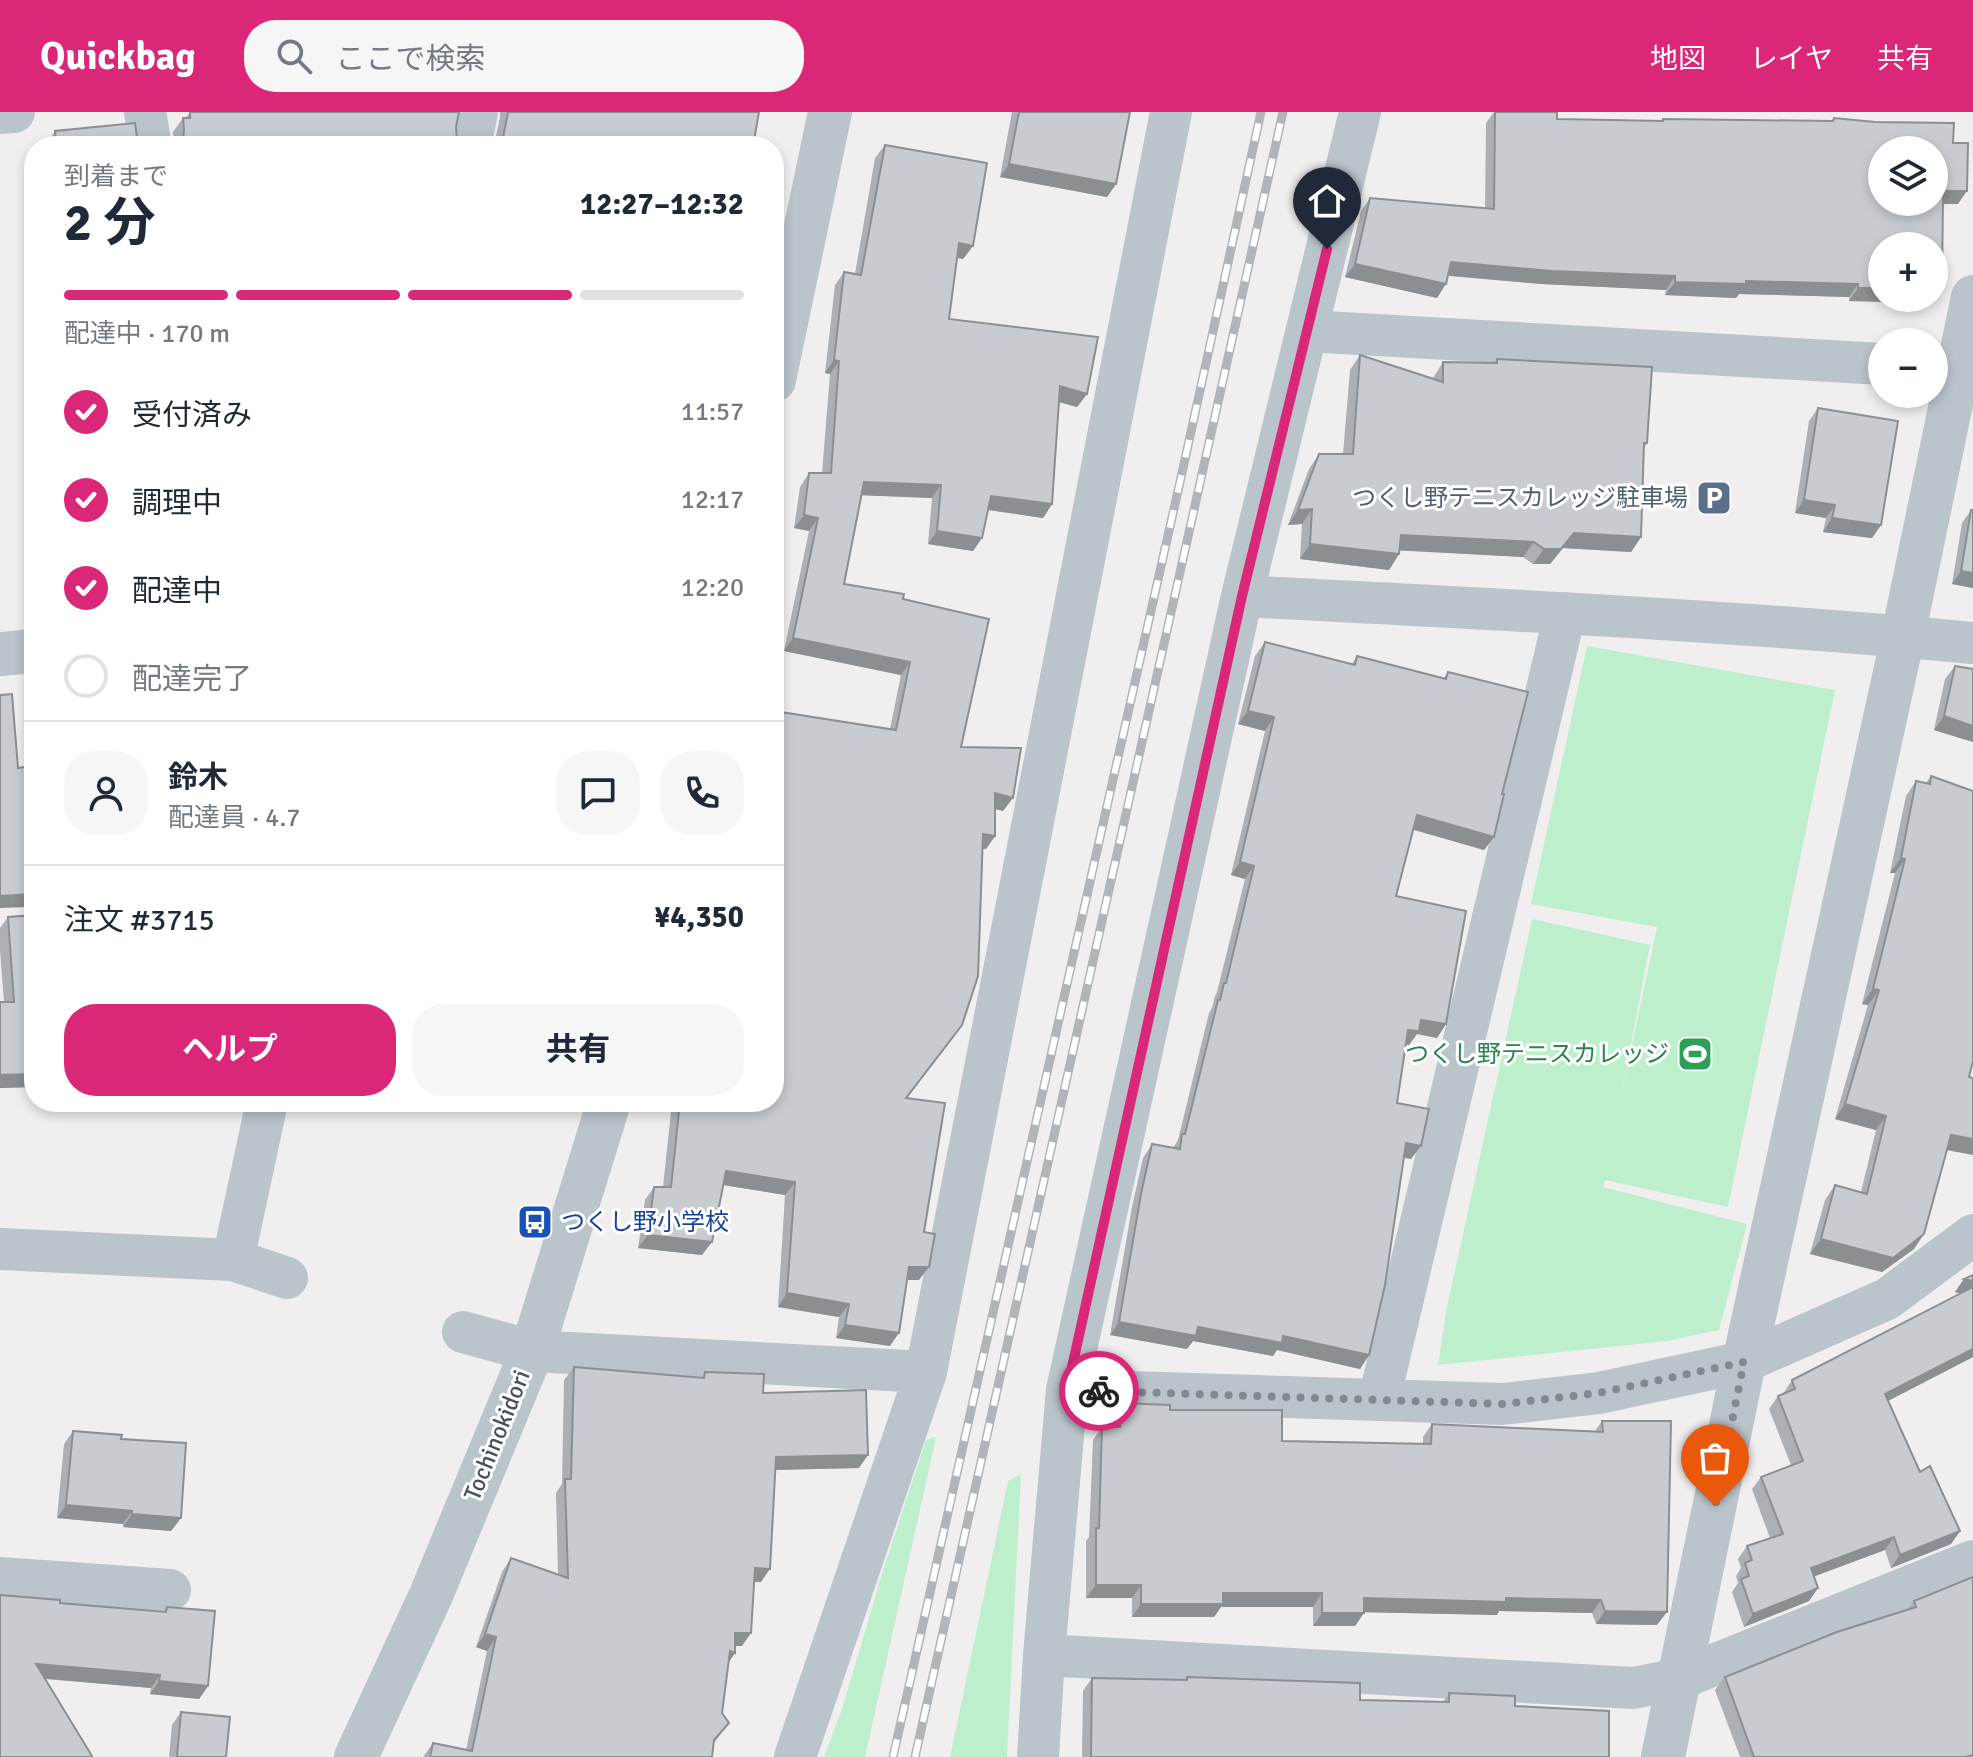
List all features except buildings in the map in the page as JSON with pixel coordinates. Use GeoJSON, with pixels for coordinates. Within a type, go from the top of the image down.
{"type":"FeatureCollection","features":[{"type":"Feature","properties":{"kind":"street"},"geometry":{"type":"LineString","coordinates":[[0,113],[14,112]]}},
{"type":"Feature","properties":{"kind":"street"},"geometry":{"type":"LineString","coordinates":[[145,112],[149,136]]}},
{"type":"Feature","properties":{"kind":"street"},"geometry":{"type":"LineString","coordinates":[[472,136],[477,112]]}},
{"type":"Feature","properties":{"kind":"street"},"geometry":{"type":"LineString","coordinates":[[784,332],[830,112]]}},
{"type":"Feature","properties":{"kind":"street"},"geometry":{"type":"LineString","coordinates":[[795,1757],[926,1372],[1171,112]]}},
{"type":"Feature","properties":{"kind":"street"},"geometry":{"type":"LineString","coordinates":[[1038,1757],[1067,1390],[1242,596],[1360,112]]}},
{"type":"Feature","properties":{"kind":"street"},"geometry":{"type":"LineString","coordinates":[[1663,1757],[1744,1362],[1903,636],[1973,297]]}},
{"type":"Feature","properties":{"kind":"street"},"geometry":{"type":"LineString","coordinates":[[1307,331],[1868,363]]}},
{"type":"Feature","properties":{"kind":"street"},"geometry":{"type":"LineString","coordinates":[[1242,596],[1565,613],[1973,643]]}},
{"type":"Feature","properties":{"kind":"street"},"geometry":{"type":"LineString","coordinates":[[1379,1400],[1565,613]]}},
{"type":"Feature","properties":{"kind":"street"},"geometry":{"type":"LineString","coordinates":[[0,654],[24,652]]}},
{"type":"Feature","properties":{"kind":"street"},"geometry":{"type":"LineString","coordinates":[[233,1260],[265,1112]]}},
{"type":"Feature","properties":{"kind":"street","name":"Tochinokidori"},"geometry":{"type":"LineString","coordinates":[[356,1757],[431,1595],[532,1351],[606,1112]]}},
{"type":"Feature","properties":{"kind":"street"},"geometry":{"type":"LineString","coordinates":[[1067,1390],[1503,1404],[1599,1393],[1744,1362],[1887,1299],[1973,1235]]}},
{"type":"Feature","properties":{"kind":"street"},"geometry":{"type":"LineString","coordinates":[[0,1249],[233,1260],[287,1278]]}},
{"type":"Feature","properties":{"kind":"street"},"geometry":{"type":"LineString","coordinates":[[463,1332],[532,1351],[926,1372]]}},
{"type":"Feature","properties":{"kind":"street"},"geometry":{"type":"LineString","coordinates":[[1044,1655],[1633,1688],[1679,1679],[1973,1561]]}},
{"type":"Feature","properties":{"kind":"street"},"geometry":{"type":"LineString","coordinates":[[0,1578],[170,1590]]}},
{"type":"Feature","properties":{"kind":"green space"},"geometry":{"type":"Polygon","coordinates":[[[1587,646],[1835,690],[1728,1207],[1605,1180],[1603,1187],[1747,1224],[1719,1330],[1667,1341],[1438,1365],[1447,1307],[1532,919],[1650,945],[1621,1097],[1657,927],[1531,904],[1587,646]]]}},
{"type":"Feature","properties":{"kind":"green space"},"geometry":{"type":"Polygon","coordinates":[[[936,1437],[865,1757],[824,1757],[842,1709],[926,1440],[936,1437]]]}},
{"type":"Feature","properties":{"kind":"green space"},"geometry":{"type":"Polygon","coordinates":[[[1021,1474],[1007,1757],[950,1757],[1008,1481],[1021,1474]]]}},
{"type":"Feature","properties":{"kind":"railway"},"geometry":{"type":"LineString","coordinates":[[893,1757],[1261,112]]}},
{"type":"Feature","properties":{"kind":"railway"},"geometry":{"type":"LineString","coordinates":[[915,1757],[1283,112]]}},
{"type":"Feature","properties":{"kind":"way so far"},"geometry":{"type":"LineString","coordinates":[[1099,1391],[1503,1404],[1599,1393],[1744,1362],[1715,1506]]}},
{"type":"Feature","properties":{"kind":"place","name":"つくし野テニスカレッジ駐車場"},"geometry":{"type":"Point","coordinates":[1714,498]}},
{"type":"Feature","properties":{"kind":"place","name":"つくし野テニスカレッジ"},"geometry":{"type":"Point","coordinates":[1695,1054]}},
{"type":"Feature","properties":{"kind":"place","name":"つくし野小学校"},"geometry":{"type":"Point","coordinates":[535,1222]}},
{"type":"Feature","properties":{"kind":"route"},"geometry":{"type":"LineString","coordinates":[[1099,1391],[1067,1390],[1242,596],[1327,249]]}}]}
